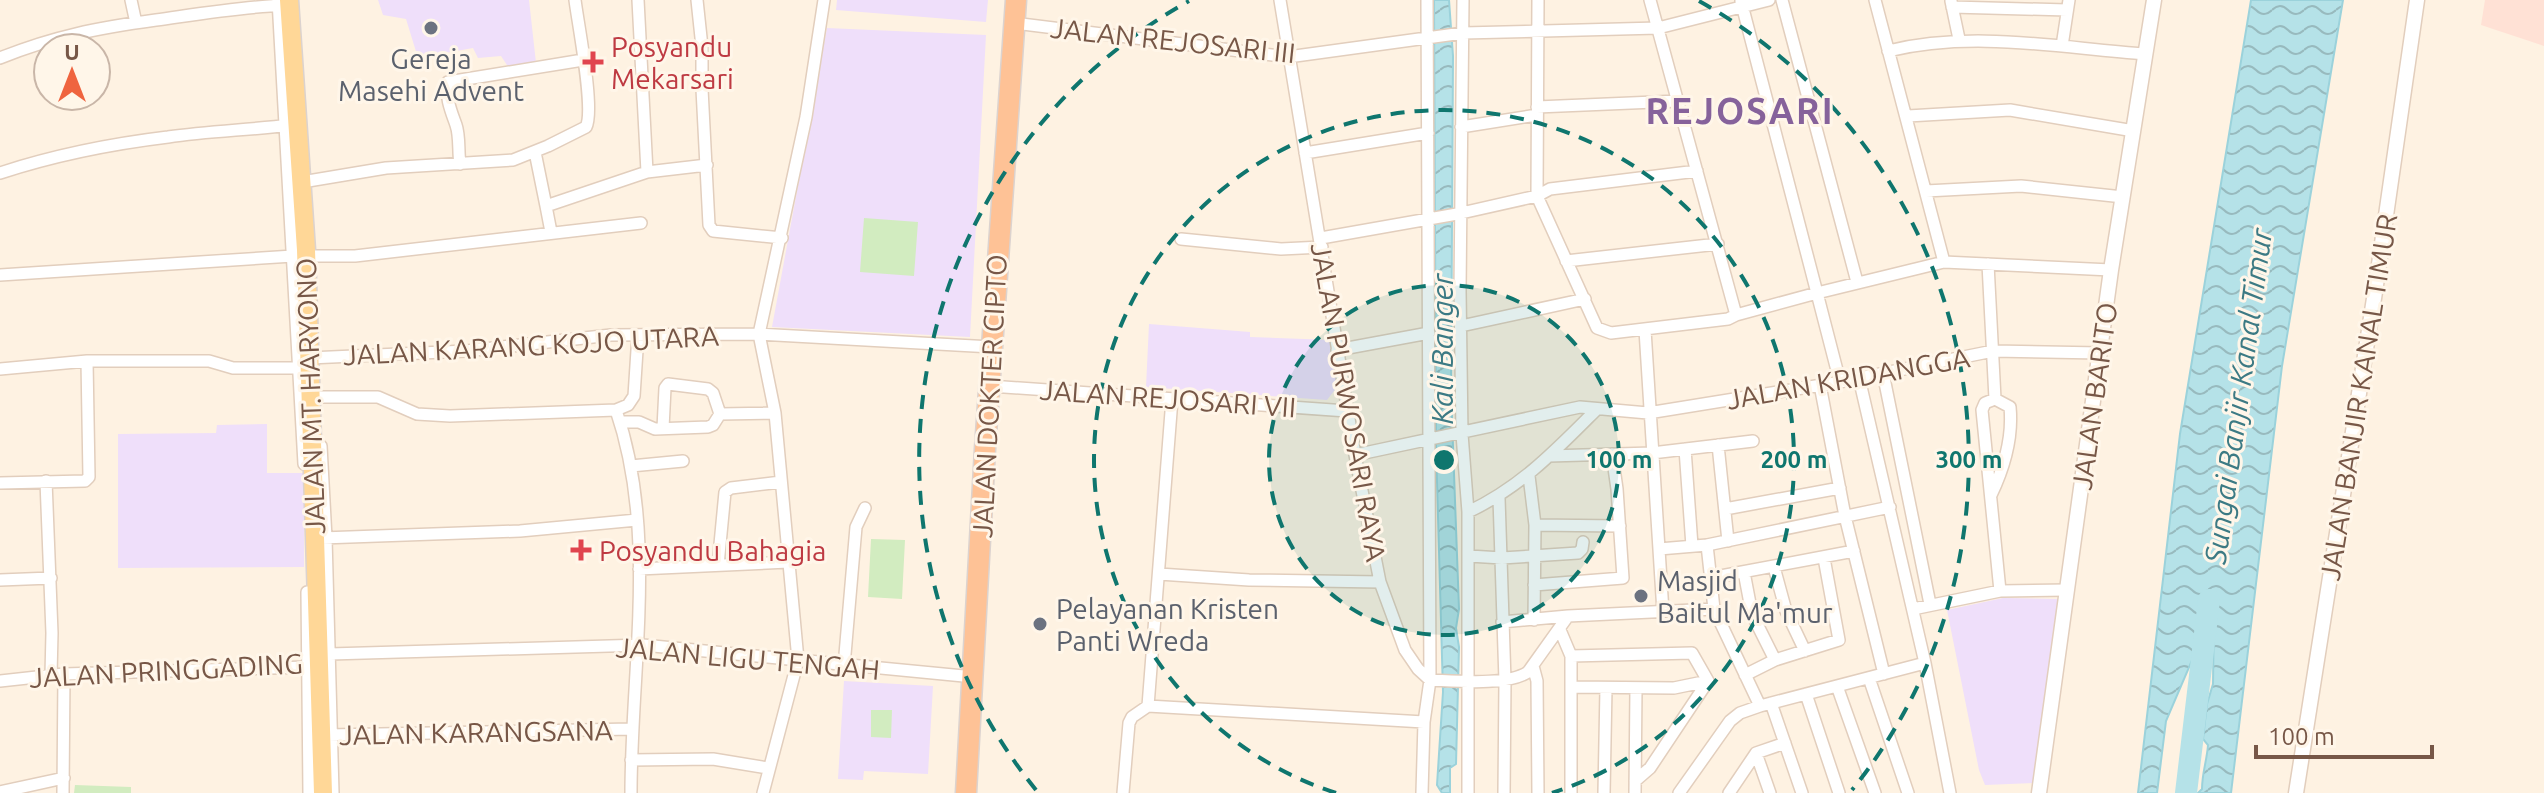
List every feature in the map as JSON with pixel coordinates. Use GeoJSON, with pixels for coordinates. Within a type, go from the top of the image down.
{"type":"FeatureCollection","features":[{"type":"Feature","properties":{"kind":"highway","name":"JALAN DOKTER CIPTO"},"geometry":{"type":"LineString","coordinates":[[966,793],[1016,0]]}},
{"type":"Feature","properties":{"kind":"main road","name":"JALAN MT. HARYONO"},"geometry":{"type":"LineString","coordinates":[[286,2],[286,42],[305,182],[307,356],[314,397],[308,464],[319,503],[315,531],[319,660],[315,698],[327,735],[323,793]]}},
{"type":"Feature","properties":{"kind":"street"},"geometry":{"type":"LineString","coordinates":[[131,0],[136,23]]}},
{"type":"Feature","properties":{"kind":"street"},"geometry":{"type":"LineString","coordinates":[[305,182],[386,168],[506,161],[535,152],[587,125],[588,100],[575,0]]}},
{"type":"Feature","properties":{"kind":"street"},"geometry":{"type":"LineString","coordinates":[[638,0],[647,172]]}},
{"type":"Feature","properties":{"kind":"street"},"geometry":{"type":"LineString","coordinates":[[697,0],[711,230],[782,238]]}},
{"type":"Feature","properties":{"kind":"street"},"geometry":{"type":"LineString","coordinates":[[763,793],[798,660],[775,413],[759,334],[806,117],[824,0]]}},
{"type":"Feature","properties":{"kind":"street","name":"JALAN PURWOSARI RAYA"},"geometry":{"type":"LineString","coordinates":[[1280,0],[1322,242],[1347,411],[1380,582],[1405,650],[1418,669],[1433,680]]}},
{"type":"Feature","properties":{"kind":"street"},"geometry":{"type":"LineString","coordinates":[[1422,793],[1424,722],[1433,680],[1427,0]]}},
{"type":"Feature","properties":{"kind":"street"},"geometry":{"type":"LineString","coordinates":[[1463,0],[1458,34],[1461,127],[1459,435],[1468,512],[1468,793]]}},
{"type":"Feature","properties":{"kind":"street"},"geometry":{"type":"LineString","coordinates":[[1538,0],[1537,196],[1600,331],[1645,330],[1728,319],[1857,282],[1944,262],[2111,270]]}},
{"type":"Feature","properties":{"kind":"street"},"geometry":{"type":"LineString","coordinates":[[1650,0],[1736,315]]}},
{"type":"Feature","properties":{"kind":"street"},"geometry":{"type":"LineString","coordinates":[[1458,34],[1658,28],[1742,4],[1769,0]]}},
{"type":"Feature","properties":{"kind":"street"},"geometry":{"type":"LineString","coordinates":[[1782,0],[1857,282]]}},
{"type":"Feature","properties":{"kind":"street"},"geometry":{"type":"LineString","coordinates":[[1875,0],[1944,262]]}},
{"type":"Feature","properties":{"kind":"street","name":"JALAN BARITO"},"geometry":{"type":"LineString","coordinates":[[2039,793],[2111,270],[2154,0]]}},
{"type":"Feature","properties":{"kind":"street","name":"JALAN BANJIR KANAL TIMUR"},"geometry":{"type":"LineString","coordinates":[[2296,793],[2375,292],[2417,0]]}},
{"type":"Feature","properties":{"kind":"street"},"geometry":{"type":"LineString","coordinates":[[0,58],[34,44],[81,31],[286,2],[305,257]]}},
{"type":"Feature","properties":{"kind":"street"},"geometry":{"type":"LineString","coordinates":[[1742,4],[1840,382]]}},
{"type":"Feature","properties":{"kind":"street"},"geometry":{"type":"LineString","coordinates":[[1959,39],[1951,4],[2068,5],[2062,46]]}},
{"type":"Feature","properties":{"kind":"street","name":"JALAN REJOSARI III"},"geometry":{"type":"LineString","coordinates":[[1014,23],[1288,57],[1458,34]]}},
{"type":"Feature","properties":{"kind":"street"},"geometry":{"type":"LineString","coordinates":[[1888,51],[1959,39],[2146,54]]}},
{"type":"Feature","properties":{"kind":"street"},"geometry":{"type":"LineString","coordinates":[[460,164],[448,82],[583,60]]}},
{"type":"Feature","properties":{"kind":"street"},"geometry":{"type":"LineString","coordinates":[[1461,127],[1537,111],[1678,101]]}},
{"type":"Feature","properties":{"kind":"street"},"geometry":{"type":"LineString","coordinates":[[1908,116],[2010,110],[2134,131]]}},
{"type":"Feature","properties":{"kind":"street"},"geometry":{"type":"LineString","coordinates":[[0,173],[52,156],[170,136],[297,129]]}},
{"type":"Feature","properties":{"kind":"street"},"geometry":{"type":"LineString","coordinates":[[1305,153],[1428,133]]}},
{"type":"Feature","properties":{"kind":"street"},"geometry":{"type":"LineString","coordinates":[[535,152],[551,232]]}},
{"type":"Feature","properties":{"kind":"street"},"geometry":{"type":"LineString","coordinates":[[546,206],[647,172],[707,165]]}},
{"type":"Feature","properties":{"kind":"street"},"geometry":{"type":"LineString","coordinates":[[1181,239],[1281,249],[1459,214],[1537,196],[1550,189],[1697,171]]}},
{"type":"Feature","properties":{"kind":"street"},"geometry":{"type":"LineString","coordinates":[[1926,191],[2021,186],[2123,197]]}},
{"type":"Feature","properties":{"kind":"street"},"geometry":{"type":"LineString","coordinates":[[0,275],[371,255],[641,223]]}},
{"type":"Feature","properties":{"kind":"street"},"geometry":{"type":"LineString","coordinates":[[1566,261],[1718,244]]}},
{"type":"Feature","properties":{"kind":"street"},"geometry":{"type":"LineString","coordinates":[[1988,264],[1995,399]]}},
{"type":"Feature","properties":{"kind":"street"},"geometry":{"type":"LineString","coordinates":[[1461,326],[1585,299]]}},
{"type":"Feature","properties":{"kind":"street"},"geometry":{"type":"LineString","coordinates":[[1645,330],[1663,612]]}},
{"type":"Feature","properties":{"kind":"street"},"geometry":{"type":"LineString","coordinates":[[1337,350],[1429,333]]}},
{"type":"Feature","properties":{"kind":"street","name":"JALAN KARANG KOJO UTARA"},"geometry":{"type":"LineString","coordinates":[[0,369],[87,361],[209,361],[233,368],[307,356],[466,351],[611,335],[759,334],[992,347]]}},
{"type":"Feature","properties":{"kind":"street"},"geometry":{"type":"LineString","coordinates":[[618,416],[634,396],[638,335]]}},
{"type":"Feature","properties":{"kind":"street","name":"JALAN KRIDANGGA"},"geometry":{"type":"LineString","coordinates":[[1355,455],[1580,407],[1648,413],[1840,382],[1993,351],[2100,353]]}},
{"type":"Feature","properties":{"kind":"street"},"geometry":{"type":"LineString","coordinates":[[307,356],[308,464]]}},
{"type":"Feature","properties":{"kind":"street"},"geometry":{"type":"LineString","coordinates":[[0,483],[85,481],[90,475],[87,361]]}},
{"type":"Feature","properties":{"kind":"street"},"geometry":{"type":"LineString","coordinates":[[1883,373],[1930,604]]}},
{"type":"Feature","properties":{"kind":"street"},"geometry":{"type":"LineString","coordinates":[[1859,378],[1925,663],[1950,793]]}},
{"type":"Feature","properties":{"kind":"street"},"geometry":{"type":"LineString","coordinates":[[663,428],[665,388],[668,384],[708,389],[713,393],[720,414]]}},
{"type":"Feature","properties":{"kind":"street"},"geometry":{"type":"LineString","coordinates":[[1820,385],[1845,516],[1884,674]]}},
{"type":"Feature","properties":{"kind":"street","name":"JALAN REJOSARI VII"},"geometry":{"type":"LineString","coordinates":[[990,386],[1347,411]]}},
{"type":"Feature","properties":{"kind":"street"},"geometry":{"type":"LineString","coordinates":[[319,503],[314,397],[378,397],[417,414],[618,416],[653,428],[708,427],[720,414]]}},
{"type":"Feature","properties":{"kind":"street"},"geometry":{"type":"LineString","coordinates":[[1148,706],[1172,399]]}},
{"type":"Feature","properties":{"kind":"street"},"geometry":{"type":"LineString","coordinates":[[1995,399],[1982,406],[2000,591]]}},
{"type":"Feature","properties":{"kind":"street"},"geometry":{"type":"LineString","coordinates":[[1991,496],[2008,446],[2010,407],[1995,399]]}},
{"type":"Feature","properties":{"kind":"street"},"geometry":{"type":"LineString","coordinates":[[1468,512],[1499,498],[1529,476],[1596,410]]}},
{"type":"Feature","properties":{"kind":"street"},"geometry":{"type":"LineString","coordinates":[[720,414],[775,413]]}},
{"type":"Feature","properties":{"kind":"street"},"geometry":{"type":"LineString","coordinates":[[618,416],[631,466],[639,569],[631,793]]}},
{"type":"Feature","properties":{"kind":"street"},"geometry":{"type":"LineString","coordinates":[[1549,456],[1652,453],[1753,441]]}},
{"type":"Feature","properties":{"kind":"street"},"geometry":{"type":"LineString","coordinates":[[1718,445],[1728,541]]}},
{"type":"Feature","properties":{"kind":"street"},"geometry":{"type":"LineString","coordinates":[[1986,446],[2008,446]]}},
{"type":"Feature","properties":{"kind":"street"},"geometry":{"type":"LineString","coordinates":[[1685,449],[1692,546]]}},
{"type":"Feature","properties":{"kind":"street"},"geometry":{"type":"LineString","coordinates":[[1534,585],[1620,580],[1624,575],[1612,454]]}},
{"type":"Feature","properties":{"kind":"street"},"geometry":{"type":"LineString","coordinates":[[631,466],[683,461]]}},
{"type":"Feature","properties":{"kind":"street"},"geometry":{"type":"LineString","coordinates":[[1529,476],[1535,525],[1534,620]]}},
{"type":"Feature","properties":{"kind":"street"},"geometry":{"type":"LineString","coordinates":[[46,481],[51,578],[51,675]]}},
{"type":"Feature","properties":{"kind":"street"},"geometry":{"type":"LineString","coordinates":[[718,565],[725,492],[731,488],[781,482]]}},
{"type":"Feature","properties":{"kind":"street"},"geometry":{"type":"LineString","coordinates":[[1725,509],[1840,488]]}},
{"type":"Feature","properties":{"kind":"street"},"geometry":{"type":"LineString","coordinates":[[1499,498],[1505,681],[1504,793]]}},
{"type":"Feature","properties":{"kind":"street"},"geometry":{"type":"LineString","coordinates":[[1659,549],[1707,545],[1890,507]]}},
{"type":"Feature","properties":{"kind":"street"},"geometry":{"type":"LineString","coordinates":[[844,666],[856,527],[865,508]]}},
{"type":"Feature","properties":{"kind":"street"},"geometry":{"type":"LineString","coordinates":[[315,531],[520,531],[637,520]]}},
{"type":"Feature","properties":{"kind":"street"},"geometry":{"type":"LineString","coordinates":[[1535,525],[1620,526]]}},
{"type":"Feature","properties":{"kind":"street"},"geometry":{"type":"LineString","coordinates":[[1469,556],[1502,558],[1579,553],[1583,542]]}},
{"type":"Feature","properties":{"kind":"street"},"geometry":{"type":"LineString","coordinates":[[1707,545],[1714,609],[1745,675],[1765,704],[1785,743],[1802,793]]}},
{"type":"Feature","properties":{"kind":"street"},"geometry":{"type":"LineString","coordinates":[[1710,578],[1854,551]]}},
{"type":"Feature","properties":{"kind":"street"},"geometry":{"type":"LineString","coordinates":[[1745,675],[1775,660],[1835,642],[1839,638],[1824,558]]}},
{"type":"Feature","properties":{"kind":"street"},"geometry":{"type":"LineString","coordinates":[[639,569],[788,562]]}},
{"type":"Feature","properties":{"kind":"street"},"geometry":{"type":"LineString","coordinates":[[1774,567],[1786,611],[1805,651]]}},
{"type":"Feature","properties":{"kind":"street"},"geometry":{"type":"LineString","coordinates":[[1744,572],[1752,614],[1775,660]]}},
{"type":"Feature","properties":{"kind":"street"},"geometry":{"type":"LineString","coordinates":[[1159,574],[1249,580],[1380,582]]}},
{"type":"Feature","properties":{"kind":"street"},"geometry":{"type":"LineString","coordinates":[[0,580],[51,578]]}},
{"type":"Feature","properties":{"kind":"street"},"geometry":{"type":"LineString","coordinates":[[1913,609],[2000,591],[2067,590]]}},
{"type":"Feature","properties":{"kind":"street"},"geometry":{"type":"LineString","coordinates":[[1502,622],[1714,609]]}},
{"type":"Feature","properties":{"kind":"street"},"geometry":{"type":"LineString","coordinates":[[1433,680],[1505,681],[1519,678],[1533,666],[1568,616]]}},
{"type":"Feature","properties":{"kind":"street"},"geometry":{"type":"LineString","coordinates":[[1560,630],[1571,656],[1571,793]]}},
{"type":"Feature","properties":{"kind":"street","name":"JALAN LIGU TENGAH"},"geometry":{"type":"LineString","coordinates":[[319,660],[637,645],[974,677]]}},
{"type":"Feature","properties":{"kind":"street"},"geometry":{"type":"LineString","coordinates":[[1571,656],[1692,653],[1696,655],[1708,681]]}},
{"type":"Feature","properties":{"kind":"street"},"geometry":{"type":"LineString","coordinates":[[319,660],[333,793]]}},
{"type":"Feature","properties":{"kind":"street","name":"JALAN PRINGGADING"},"geometry":{"type":"LineString","coordinates":[[0,681],[64,674],[319,660]]}},
{"type":"Feature","properties":{"kind":"street"},"geometry":{"type":"LineString","coordinates":[[1679,793],[1730,721],[1740,713],[1925,663]]}},
{"type":"Feature","properties":{"kind":"street"},"geometry":{"type":"LineString","coordinates":[[1533,666],[1537,681],[1538,793]]}},
{"type":"Feature","properties":{"kind":"street"},"geometry":{"type":"LineString","coordinates":[[63,793],[64,674]]}},
{"type":"Feature","properties":{"kind":"street"},"geometry":{"type":"LineString","coordinates":[[1869,678],[1908,793]]}},
{"type":"Feature","properties":{"kind":"street"},"geometry":{"type":"LineString","coordinates":[[1572,687],[1674,688],[1708,681]]}},
{"type":"Feature","properties":{"kind":"street"},"geometry":{"type":"LineString","coordinates":[[1635,787],[1708,681]]}},
{"type":"Feature","properties":{"kind":"street"},"geometry":{"type":"LineString","coordinates":[[1837,686],[1875,793]]}},
{"type":"Feature","properties":{"kind":"street"},"geometry":{"type":"LineString","coordinates":[[1604,793],[1606,688]]}},
{"type":"Feature","properties":{"kind":"street"},"geometry":{"type":"LineString","coordinates":[[1635,787],[1636,688]]}},
{"type":"Feature","properties":{"kind":"street"},"geometry":{"type":"LineString","coordinates":[[1806,694],[1839,793]]}},
{"type":"Feature","properties":{"kind":"street"},"geometry":{"type":"LineString","coordinates":[[309,793],[315,698]]}},
{"type":"Feature","properties":{"kind":"street"},"geometry":{"type":"LineString","coordinates":[[1123,793],[1129,723],[1132,717],[1148,706],[1424,722]]}},
{"type":"Feature","properties":{"kind":"street","name":"JALAN KARANGSANA"},"geometry":{"type":"LineString","coordinates":[[327,735],[631,729]]}},
{"type":"Feature","properties":{"kind":"street"},"geometry":{"type":"LineString","coordinates":[[1729,793],[1756,753],[1785,743]]}},
{"type":"Feature","properties":{"kind":"street"},"geometry":{"type":"LineString","coordinates":[[1756,753],[1770,793]]}},
{"type":"Feature","properties":{"kind":"street"},"geometry":{"type":"LineString","coordinates":[[631,760],[713,759],[768,768]]}},
{"type":"Feature","properties":{"kind":"street"},"geometry":{"type":"LineString","coordinates":[[0,792],[64,778]]}},
{"type":"Feature","properties":{"kind":"shaded area"},"geometry":{"type":"Polygon","coordinates":[[[378,0],[529,0],[536,63],[509,68],[501,56],[478,58],[473,48],[418,58],[406,19],[383,15],[378,0]]]}},
{"type":"Feature","properties":{"kind":"shaded area"},"geometry":{"type":"Polygon","coordinates":[[[837,0],[988,0],[986,22],[836,10],[837,0]]]}},
{"type":"Feature","properties":{"kind":"shaded area"},"geometry":{"type":"Polygon","coordinates":[[[2485,0],[2544,0],[2544,46],[2481,25],[2485,0]]]}},
{"type":"Feature","properties":{"kind":"shaded area"},"geometry":{"type":"Polygon","coordinates":[[[827,28],[986,35],[970,337],[772,327],[827,28]]]}},
{"type":"Feature","properties":{"kind":"shaded area"},"geometry":{"type":"Polygon","coordinates":[[[1149,324],[1250,332],[1250,337],[1332,340],[1337,387],[1327,400],[1146,387],[1149,324]]]}},
{"type":"Feature","properties":{"kind":"shaded area"},"geometry":{"type":"Polygon","coordinates":[[[267,424],[267,473],[304,473],[304,567],[118,568],[118,434],[216,433],[217,425],[267,424]]]}},
{"type":"Feature","properties":{"kind":"shaded area"},"geometry":{"type":"Polygon","coordinates":[[[2003,598],[2058,599],[2036,783],[1985,785],[1979,770],[1947,610],[2003,598]]]}},
{"type":"Feature","properties":{"kind":"shaded area"},"geometry":{"type":"Polygon","coordinates":[[[844,681],[933,686],[928,774],[864,771],[863,780],[838,779],[844,681]]]}},
{"type":"Feature","properties":{"kind":"green space"},"geometry":{"type":"Polygon","coordinates":[[[864,218],[918,222],[914,276],[860,272],[864,218]]]}},
{"type":"Feature","properties":{"kind":"green space"},"geometry":{"type":"Polygon","coordinates":[[[871,539],[905,540],[902,599],[868,597],[871,539]]]}},
{"type":"Feature","properties":{"kind":"green space"},"geometry":{"type":"Polygon","coordinates":[[[871,710],[892,710],[891,738],[871,737],[871,710]]]}},
{"type":"Feature","properties":{"kind":"green space"},"geometry":{"type":"Polygon","coordinates":[[[75,785],[131,787],[131,793],[74,793],[75,785]]]}},
{"type":"Feature","properties":{"kind":"water","name":"Kali Banger"},"geometry":{"type":"Polygon","coordinates":[[[1434,0],[1449,0],[1453,56],[1451,392],[1459,609],[1456,628],[1459,647],[1456,764],[1450,768],[1450,793],[1442,793],[1437,785],[1443,692],[1436,446],[1434,0]]]}},
{"type":"Feature","properties":{"kind":"water"},"geometry":{"type":"Polygon","coordinates":[[[2251,0],[2343,0],[2282,366],[2231,793],[2198,793],[2202,789],[2208,745],[2203,739],[2213,684],[2214,609],[2209,605],[2202,637],[2166,721],[2157,793],[2138,793],[2180,434],[2251,0]]]}},
{"type":"Feature","properties":{"kind":"waterway","name":"Sungai Banjir Kanal Timur"},"geometry":{"type":"LineString","coordinates":[[2186,793],[2209,600]]}},
{"type":"Feature","properties":{"kind":"place","name":"Gereja Masehi Advent"},"geometry":{"type":"Point","coordinates":[431,28]}},
{"type":"Feature","properties":{"kind":"place","name":"Posyandu Mekarsari"},"geometry":{"type":"Point","coordinates":[593,62]}},
{"type":"Feature","properties":{"kind":"place","name":"Posyandu Bahagia"},"geometry":{"type":"Point","coordinates":[581,550]}},
{"type":"Feature","properties":{"kind":"place","name":"Masjid Baitul Ma'mur"},"geometry":{"type":"Point","coordinates":[1641,596]}},
{"type":"Feature","properties":{"kind":"place","name":"Pelayanan Kristen Panti Wreda"},"geometry":{"type":"Point","coordinates":[1040,624]}},
{"type":"Feature","properties":{"kind":"district","name":"REJOSARI"},"geometry":{"type":"Point","coordinates":[1740,110]}}]}
